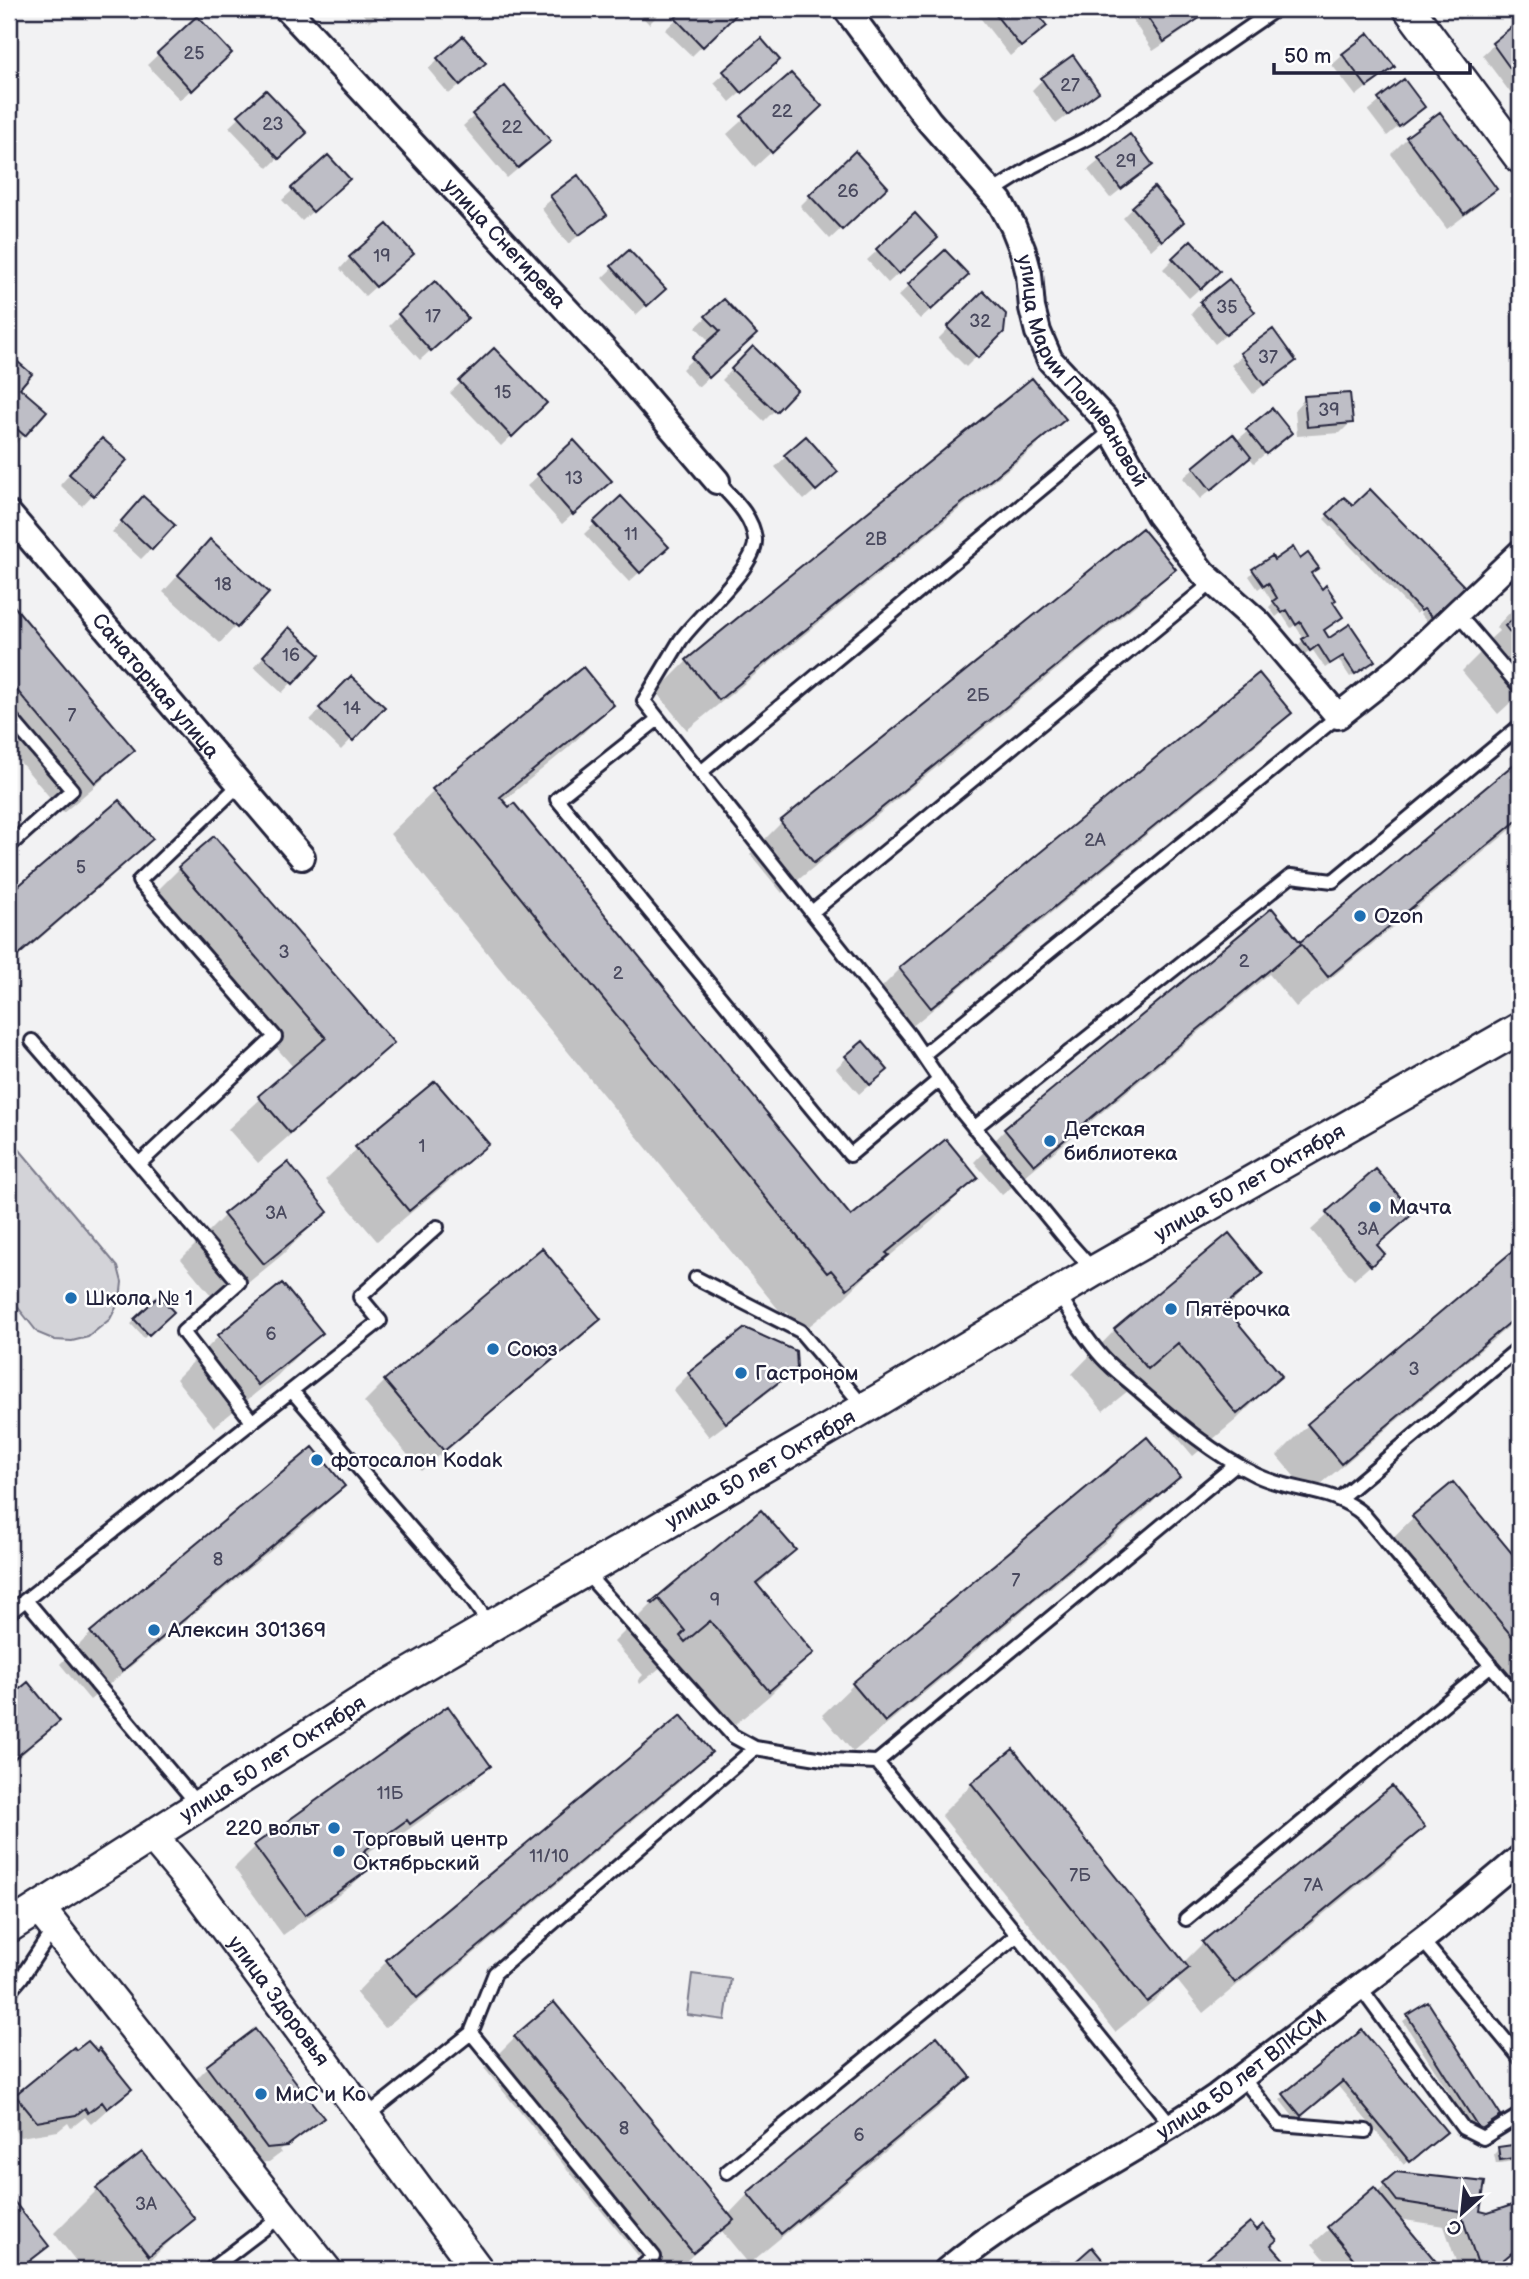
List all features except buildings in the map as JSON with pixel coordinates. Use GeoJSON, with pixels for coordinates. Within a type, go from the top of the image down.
{"type":"FeatureCollection","features":[{"type":"Feature","properties":{"kind":"street","name":"улица Снегирева"},"geometry":{"type":"LineString","coordinates":[[287,9],[628,376],[717,481]]}},
{"type":"Feature","properties":{"kind":"street","name":"улица Марии Поливановой"},"geometry":{"type":"LineString","coordinates":[[846,9],[929,121],[1000,202],[1023,251],[1029,274],[1032,308],[1038,332],[1050,360],[1104,418],[1159,515],[1203,573],[1260,624],[1338,716]]}},
{"type":"Feature","properties":{"kind":"street"},"geometry":{"type":"LineString","coordinates":[[1409,9],[1520,158]]}},
{"type":"Feature","properties":{"kind":"street","name":"Санаторная улица"},"geometry":{"type":"LineString","coordinates":[[9,514],[302,857]]}},
{"type":"Feature","properties":{"kind":"street"},"geometry":{"type":"LineString","coordinates":[[1338,716],[1400,667],[1520,553]]}},
{"type":"Feature","properties":{"kind":"street","name":"улица 50 лет Октября"},"geometry":{"type":"LineString","coordinates":[[9,1927],[47,1917],[152,1836],[364,1700],[1094,1271],[1520,1029]]}},
{"type":"Feature","properties":{"kind":"street","name":"улица Здоровья"},"geometry":{"type":"LineString","coordinates":[[152,1836],[194,1886],[478,2270]]}},
{"type":"Feature","properties":{"kind":"street","name":"улица 50 лет ВЛКСМ"},"geometry":{"type":"LineString","coordinates":[[947,2270],[973,2248],[1018,2218],[1172,2126],[1242,2077],[1422,1940],[1520,1858]]}},
{"type":"Feature","properties":{"kind":"street"},"geometry":{"type":"LineString","coordinates":[[47,1917],[326,2270]]}},
{"type":"Feature","properties":{"kind":"lane"},"geometry":{"type":"LineString","coordinates":[[992,192],[1033,166],[1090,136],[1276,9]]}},
{"type":"Feature","properties":{"kind":"lane"},"geometry":{"type":"LineString","coordinates":[[701,772],[1111,431]]}},
{"type":"Feature","properties":{"kind":"lane"},"geometry":{"type":"LineString","coordinates":[[717,481],[743,510],[751,525],[755,541],[751,557],[681,640],[645,701],[923,1055],[974,1128],[1094,1271]]}},
{"type":"Feature","properties":{"kind":"lane"},"geometry":{"type":"LineString","coordinates":[[812,912],[1213,582]]}},
{"type":"Feature","properties":{"kind":"lane"},"geometry":{"type":"LineString","coordinates":[[1456,612],[1520,687]]}},
{"type":"Feature","properties":{"kind":"lane"},"geometry":{"type":"LineString","coordinates":[[9,716],[72,790],[9,846]]}},
{"type":"Feature","properties":{"kind":"lane"},"geometry":{"type":"LineString","coordinates":[[923,1055],[1338,716]]}},
{"type":"Feature","properties":{"kind":"lane"},"geometry":{"type":"LineString","coordinates":[[658,719],[557,799],[850,1155],[940,1080]]}},
{"type":"Feature","properties":{"kind":"lane"},"geometry":{"type":"LineString","coordinates":[[974,1128],[1291,876],[1333,881],[1520,726]]}},
{"type":"Feature","properties":{"kind":"lane"},"geometry":{"type":"LineString","coordinates":[[139,1164],[275,1037],[139,881],[240,784]]}},
{"type":"Feature","properties":{"kind":"lane"},"geometry":{"type":"LineString","coordinates":[[32,1041],[239,1282],[183,1332],[251,1420]]}},
{"type":"Feature","properties":{"kind":"lane"},"geometry":{"type":"LineString","coordinates":[[9,1613],[380,1321],[360,1297],[438,1227]]}},
{"type":"Feature","properties":{"kind":"lane"},"geometry":{"type":"LineString","coordinates":[[696,1278],[800,1331],[864,1408]]}},
{"type":"Feature","properties":{"kind":"lane"},"geometry":{"type":"LineString","coordinates":[[1058,1292],[1069,1312],[1104,1359],[1161,1409],[1214,1450],[1256,1475],[1282,1485],[1340,1498],[1364,1515],[1520,1700]]}},
{"type":"Feature","properties":{"kind":"lane"},"geometry":{"type":"LineString","coordinates":[[1340,1498],[1520,1347]]}},
{"type":"Feature","properties":{"kind":"lane"},"geometry":{"type":"LineString","coordinates":[[292,1391],[471,1598],[491,1627]]}},
{"type":"Feature","properties":{"kind":"lane"},"geometry":{"type":"LineString","coordinates":[[585,1572],[733,1736],[755,1748],[830,1760],[877,1762],[1236,1464]]}},
{"type":"Feature","properties":{"kind":"lane"},"geometry":{"type":"LineString","coordinates":[[26,1600],[199,1806]]}},
{"type":"Feature","properties":{"kind":"lane"},"geometry":{"type":"LineString","coordinates":[[1186,1919],[1491,1665]]}},
{"type":"Feature","properties":{"kind":"lane"},"geometry":{"type":"LineString","coordinates":[[364,2118],[471,2032],[495,1973],[755,1748]]}},
{"type":"Feature","properties":{"kind":"lane"},"geometry":{"type":"LineString","coordinates":[[877,1762],[1172,2126]]}},
{"type":"Feature","properties":{"kind":"lane"},"geometry":{"type":"LineString","coordinates":[[9,1992],[21,1978],[47,1917]]}},
{"type":"Feature","properties":{"kind":"lane"},"geometry":{"type":"LineString","coordinates":[[727,2172],[1016,1936]]}},
{"type":"Feature","properties":{"kind":"lane"},"geometry":{"type":"LineString","coordinates":[[1422,1940],[1520,2058]]}},
{"type":"Feature","properties":{"kind":"lane"},"geometry":{"type":"LineString","coordinates":[[1360,1987],[1463,2128],[1483,2138],[1520,2115]]}},
{"type":"Feature","properties":{"kind":"lane"},"geometry":{"type":"LineString","coordinates":[[471,2032],[653,2258],[638,2270]]}},
{"type":"Feature","properties":{"kind":"lane"},"geometry":{"type":"LineString","coordinates":[[1242,2077],[1279,2124],[1366,2131]]}},
{"type":"Feature","properties":{"kind":"lane"},"geometry":{"type":"LineString","coordinates":[[210,2270],[282,2215]]}},
{"type":"Feature","properties":{"kind":"shaded area"},"geometry":{"type":"Polygon","coordinates":[[[9,1137],[118,1267],[122,1282],[120,1300],[110,1319],[88,1337],[72,1341],[55,1340],[38,1333],[9,1296],[9,1137]]]}},
{"type":"Feature","properties":{"kind":"shaded area"},"geometry":{"type":"Polygon","coordinates":[[[692,1974],[731,1979],[725,2020],[687,2015],[692,1974]]]}},
{"type":"Feature","properties":{"kind":"place","name":"Ozon"},"geometry":{"type":"Point","coordinates":[1360,916]}},
{"type":"Feature","properties":{"kind":"place","name":"Детская библиотека"},"geometry":{"type":"Point","coordinates":[1050,1141]}},
{"type":"Feature","properties":{"kind":"place","name":"Мачта"},"geometry":{"type":"Point","coordinates":[1375,1207]}},
{"type":"Feature","properties":{"kind":"place","name":"Школа № 1"},"geometry":{"type":"Point","coordinates":[71,1298]}},
{"type":"Feature","properties":{"kind":"place","name":"Пятёрочка"},"geometry":{"type":"Point","coordinates":[1171,1309]}},
{"type":"Feature","properties":{"kind":"place","name":"Союз"},"geometry":{"type":"Point","coordinates":[493,1349]}},
{"type":"Feature","properties":{"kind":"place","name":"Гастроном"},"geometry":{"type":"Point","coordinates":[741,1373]}},
{"type":"Feature","properties":{"kind":"place","name":"фотосалон Kodak"},"geometry":{"type":"Point","coordinates":[317,1460]}},
{"type":"Feature","properties":{"kind":"place","name":"Алексин 301369"},"geometry":{"type":"Point","coordinates":[154,1630]}},
{"type":"Feature","properties":{"kind":"place","name":"220 вольт"},"geometry":{"type":"Point","coordinates":[334,1828]}},
{"type":"Feature","properties":{"kind":"place","name":"Торговый центр Октябрьский"},"geometry":{"type":"Point","coordinates":[339,1851]}},
{"type":"Feature","properties":{"kind":"place","name":"МиС и Ко"},"geometry":{"type":"Point","coordinates":[261,2094]}}]}
